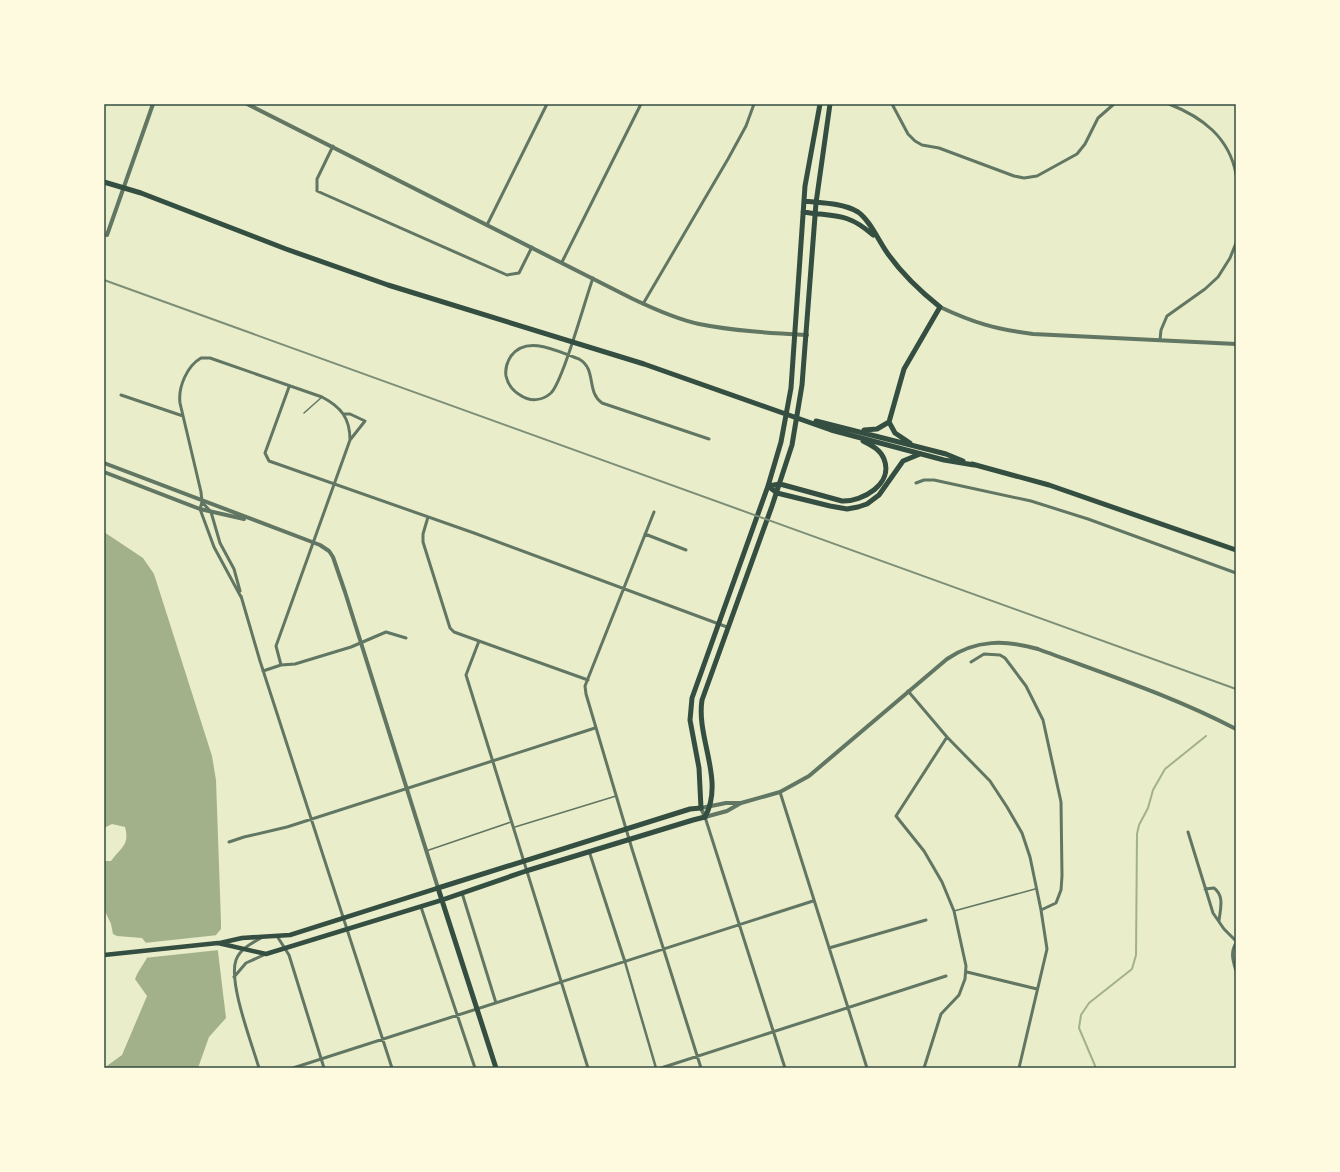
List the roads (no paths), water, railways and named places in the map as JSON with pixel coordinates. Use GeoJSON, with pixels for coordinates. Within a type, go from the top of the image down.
{"type":"FeatureCollection","features":[{"type":"Feature","properties":{"kind":"main road"},"geometry":{"type":"LineString","coordinates":[[104,955],[219,943],[236,939],[290,935],[690,809],[701,808],[699,768],[690,710],[692,698],[768,486],[781,442],[791,388],[804,201],[812,137],[820,104]]}},
{"type":"Feature","properties":{"kind":"main road"},"geometry":{"type":"LineString","coordinates":[[219,943],[243,950],[266,954],[421,907],[589,851],[693,820],[705,818],[712,806],[709,756],[700,709],[727,627],[780,484],[792,445],[802,385],[816,203],[830,104]]}},
{"type":"Feature","properties":{"kind":"main road"},"geometry":{"type":"LineString","coordinates":[[104,182],[141,193],[286,249],[388,285],[616,355],[858,437],[920,454],[974,465],[1048,485],[1236,550]]}},
{"type":"Feature","properties":{"kind":"main road"},"geometry":{"type":"LineString","coordinates":[[804,201],[841,206],[858,212],[867,220],[876,237],[914,286],[940,307],[904,369],[890,414],[889,422],[899,436],[916,446]]}},
{"type":"Feature","properties":{"kind":"main road"},"geometry":{"type":"LineString","coordinates":[[803,212],[843,216],[861,225],[876,237]]}},
{"type":"Feature","properties":{"kind":"main road"},"geometry":{"type":"LineString","coordinates":[[803,419],[855,430],[946,454],[974,465]]}},
{"type":"Feature","properties":{"kind":"main road"},"geometry":{"type":"LineString","coordinates":[[855,430],[877,429],[889,422]]}},
{"type":"Feature","properties":{"kind":"main road"},"geometry":{"type":"LineString","coordinates":[[768,486],[780,484],[842,500],[853,501],[865,497],[881,482],[885,472],[885,462],[876,448],[858,437]]}},
{"type":"Feature","properties":{"kind":"main road"},"geometry":{"type":"LineString","coordinates":[[768,486],[777,492],[830,506],[846,509],[858,507],[867,504],[879,495],[903,461],[920,454]]}},
{"type":"Feature","properties":{"kind":"main road"},"geometry":{"type":"LineString","coordinates":[[438,888],[496,1068]]}},
{"type":"Feature","properties":{"kind":"street"},"geometry":{"type":"LineString","coordinates":[[107,235],[153,104]]}},
{"type":"Feature","properties":{"kind":"street"},"geometry":{"type":"LineString","coordinates":[[247,104],[643,304],[675,317],[699,324],[807,335]]}},
{"type":"Feature","properties":{"kind":"street"},"geometry":{"type":"LineString","coordinates":[[487,225],[547,104]]}},
{"type":"Feature","properties":{"kind":"street"},"geometry":{"type":"LineString","coordinates":[[562,262],[641,104]]}},
{"type":"Feature","properties":{"kind":"street"},"geometry":{"type":"LineString","coordinates":[[643,304],[728,159],[746,126],[754,104]]}},
{"type":"Feature","properties":{"kind":"street"},"geometry":{"type":"LineString","coordinates":[[892,104],[908,134],[915,141],[1024,178],[1047,172],[1077,154],[1085,144],[1098,118],[1114,104]]}},
{"type":"Feature","properties":{"kind":"street"},"geometry":{"type":"LineString","coordinates":[[1169,104],[1202,120],[1217,134],[1231,155],[1236,174]]}},
{"type":"Feature","properties":{"kind":"street"},"geometry":{"type":"LineString","coordinates":[[332,146],[317,179],[317,191],[507,275],[519,273],[532,247]]}},
{"type":"Feature","properties":{"kind":"street"},"geometry":{"type":"LineString","coordinates":[[1160,340],[1161,330],[1167,316],[1205,289],[1218,277],[1230,258],[1236,243]]}},
{"type":"Feature","properties":{"kind":"street"},"geometry":{"type":"LineString","coordinates":[[593,278],[577,324],[558,382],[550,394],[538,400],[524,398],[513,391],[507,380],[506,370],[508,362],[516,350],[529,345],[536,345],[579,359],[589,369],[593,392],[596,398],[602,403],[709,439]]}},
{"type":"Feature","properties":{"kind":"street"},"geometry":{"type":"LineString","coordinates":[[940,307],[981,325],[1033,334],[1236,344]]}},
{"type":"Feature","properties":{"kind":"street"},"geometry":{"type":"LineString","coordinates":[[241,597],[214,547],[200,509],[202,502],[195,462],[180,403],[180,391],[189,369],[201,358],[210,358],[289,387],[322,397],[336,404],[344,414],[349,427],[350,440]]}},
{"type":"Feature","properties":{"kind":"street"},"geometry":{"type":"LineString","coordinates":[[289,387],[265,454],[269,461],[428,517],[727,627]]}},
{"type":"Feature","properties":{"kind":"street"},"geometry":{"type":"LineString","coordinates":[[121,395],[183,416]]}},
{"type":"Feature","properties":{"kind":"street"},"geometry":{"type":"LineString","coordinates":[[281,665],[276,646],[312,542],[350,440],[365,421],[350,414],[344,414]]}},
{"type":"Feature","properties":{"kind":"street"},"geometry":{"type":"LineString","coordinates":[[104,463],[202,502],[312,542],[329,551],[333,557],[438,888]]}},
{"type":"Feature","properties":{"kind":"street"},"geometry":{"type":"LineString","coordinates":[[104,472],[200,509],[256,522]]}},
{"type":"Feature","properties":{"kind":"street"},"geometry":{"type":"LineString","coordinates":[[916,483],[924,480],[934,480],[1031,501],[1088,519],[1236,573]]}},
{"type":"Feature","properties":{"kind":"street"},"geometry":{"type":"LineString","coordinates":[[202,502],[211,512],[220,543],[234,569],[263,671],[392,1068]]}},
{"type":"Feature","properties":{"kind":"street"},"geometry":{"type":"LineString","coordinates":[[654,512],[585,686],[595,728],[629,840],[701,1068]]}},
{"type":"Feature","properties":{"kind":"street"},"geometry":{"type":"LineString","coordinates":[[428,517],[423,534],[423,542],[450,628],[454,632],[588,680]]}},
{"type":"Feature","properties":{"kind":"street"},"geometry":{"type":"LineString","coordinates":[[645,534],[686,550]]}},
{"type":"Feature","properties":{"kind":"street"},"geometry":{"type":"LineString","coordinates":[[263,671],[281,665],[295,664],[386,632],[406,638]]}},
{"type":"Feature","properties":{"kind":"street"},"geometry":{"type":"LineString","coordinates":[[479,641],[466,675],[560,982],[588,1068]]}},
{"type":"Feature","properties":{"kind":"street"},"geometry":{"type":"LineString","coordinates":[[705,818],[727,811],[741,804],[780,792],[809,776],[956,653],[987,643],[1006,642],[1038,649],[1171,698],[1197,709],[1236,729]]}},
{"type":"Feature","properties":{"kind":"street"},"geometry":{"type":"LineString","coordinates":[[971,662],[984,654],[1000,655],[1005,658],[1026,686],[1043,720],[1061,802],[1063,853],[1058,899],[1056,903],[1041,910]]}},
{"type":"Feature","properties":{"kind":"street"},"geometry":{"type":"LineString","coordinates":[[908,692],[947,737],[990,781],[1022,833],[1037,888],[1047,949],[1019,1068]]}},
{"type":"Feature","properties":{"kind":"street"},"geometry":{"type":"LineString","coordinates":[[229,842],[287,827],[595,728]]}},
{"type":"Feature","properties":{"kind":"street"},"geometry":{"type":"LineString","coordinates":[[924,1068],[941,1014],[959,994],[967,972],[962,942],[954,911],[942,882],[927,857],[896,816],[947,737]]}},
{"type":"Feature","properties":{"kind":"street"},"geometry":{"type":"LineString","coordinates":[[780,792],[867,1068]]}},
{"type":"Feature","properties":{"kind":"street"},"geometry":{"type":"LineString","coordinates":[[741,804],[726,802],[701,808],[785,1068]]}},
{"type":"Feature","properties":{"kind":"street"},"geometry":{"type":"LineString","coordinates":[[1188,832],[1213,913],[1236,942],[1233,947],[1232,959],[1236,971]]}},
{"type":"Feature","properties":{"kind":"street"},"geometry":{"type":"LineString","coordinates":[[589,851],[656,1068]]}},
{"type":"Feature","properties":{"kind":"street"},"geometry":{"type":"LineString","coordinates":[[1205,889],[1214,888],[1220,895],[1221,903],[1219,921]]}},
{"type":"Feature","properties":{"kind":"street"},"geometry":{"type":"LineString","coordinates":[[462,893],[496,1003]]}},
{"type":"Feature","properties":{"kind":"street"},"geometry":{"type":"LineString","coordinates":[[293,1068],[458,1015],[478,1010],[560,982],[814,901]]}},
{"type":"Feature","properties":{"kind":"street"},"geometry":{"type":"LineString","coordinates":[[421,907],[475,1068]]}},
{"type":"Feature","properties":{"kind":"street"},"geometry":{"type":"LineString","coordinates":[[829,948],[926,920]]}},
{"type":"Feature","properties":{"kind":"street"},"geometry":{"type":"LineString","coordinates":[[278,936],[286,948],[324,1068]]}},
{"type":"Feature","properties":{"kind":"street"},"geometry":{"type":"LineString","coordinates":[[259,1068],[234,986],[233,970],[236,959],[243,950],[262,937]]}},
{"type":"Feature","properties":{"kind":"street"},"geometry":{"type":"LineString","coordinates":[[234,977],[243,966],[266,954]]}},
{"type":"Feature","properties":{"kind":"street"},"geometry":{"type":"LineString","coordinates":[[967,972],[1037,989]]}},
{"type":"Feature","properties":{"kind":"street"},"geometry":{"type":"LineString","coordinates":[[661,1068],[946,976]]}},
{"type":"Feature","properties":{"kind":"lane"},"geometry":{"type":"LineString","coordinates":[[304,413],[322,397]]}},
{"type":"Feature","properties":{"kind":"lane"},"geometry":{"type":"LineString","coordinates":[[513,828],[616,796]]}},
{"type":"Feature","properties":{"kind":"lane"},"geometry":{"type":"LineString","coordinates":[[426,851],[511,822]]}},
{"type":"Feature","properties":{"kind":"lane"},"geometry":{"type":"LineString","coordinates":[[954,911],[1037,888]]}},
{"type":"Feature","properties":{"kind":"waterway"},"geometry":{"type":"LineString","coordinates":[[1096,1068],[1079,1028],[1081,1015],[1089,1003],[1132,969],[1136,955],[1137,834],[1139,825],[1148,808],[1153,790],[1165,769],[1206,736]]}},
{"type":"Feature","properties":{"kind":"railway"},"geometry":{"type":"LineString","coordinates":[[104,280],[1236,689]]}}]}
